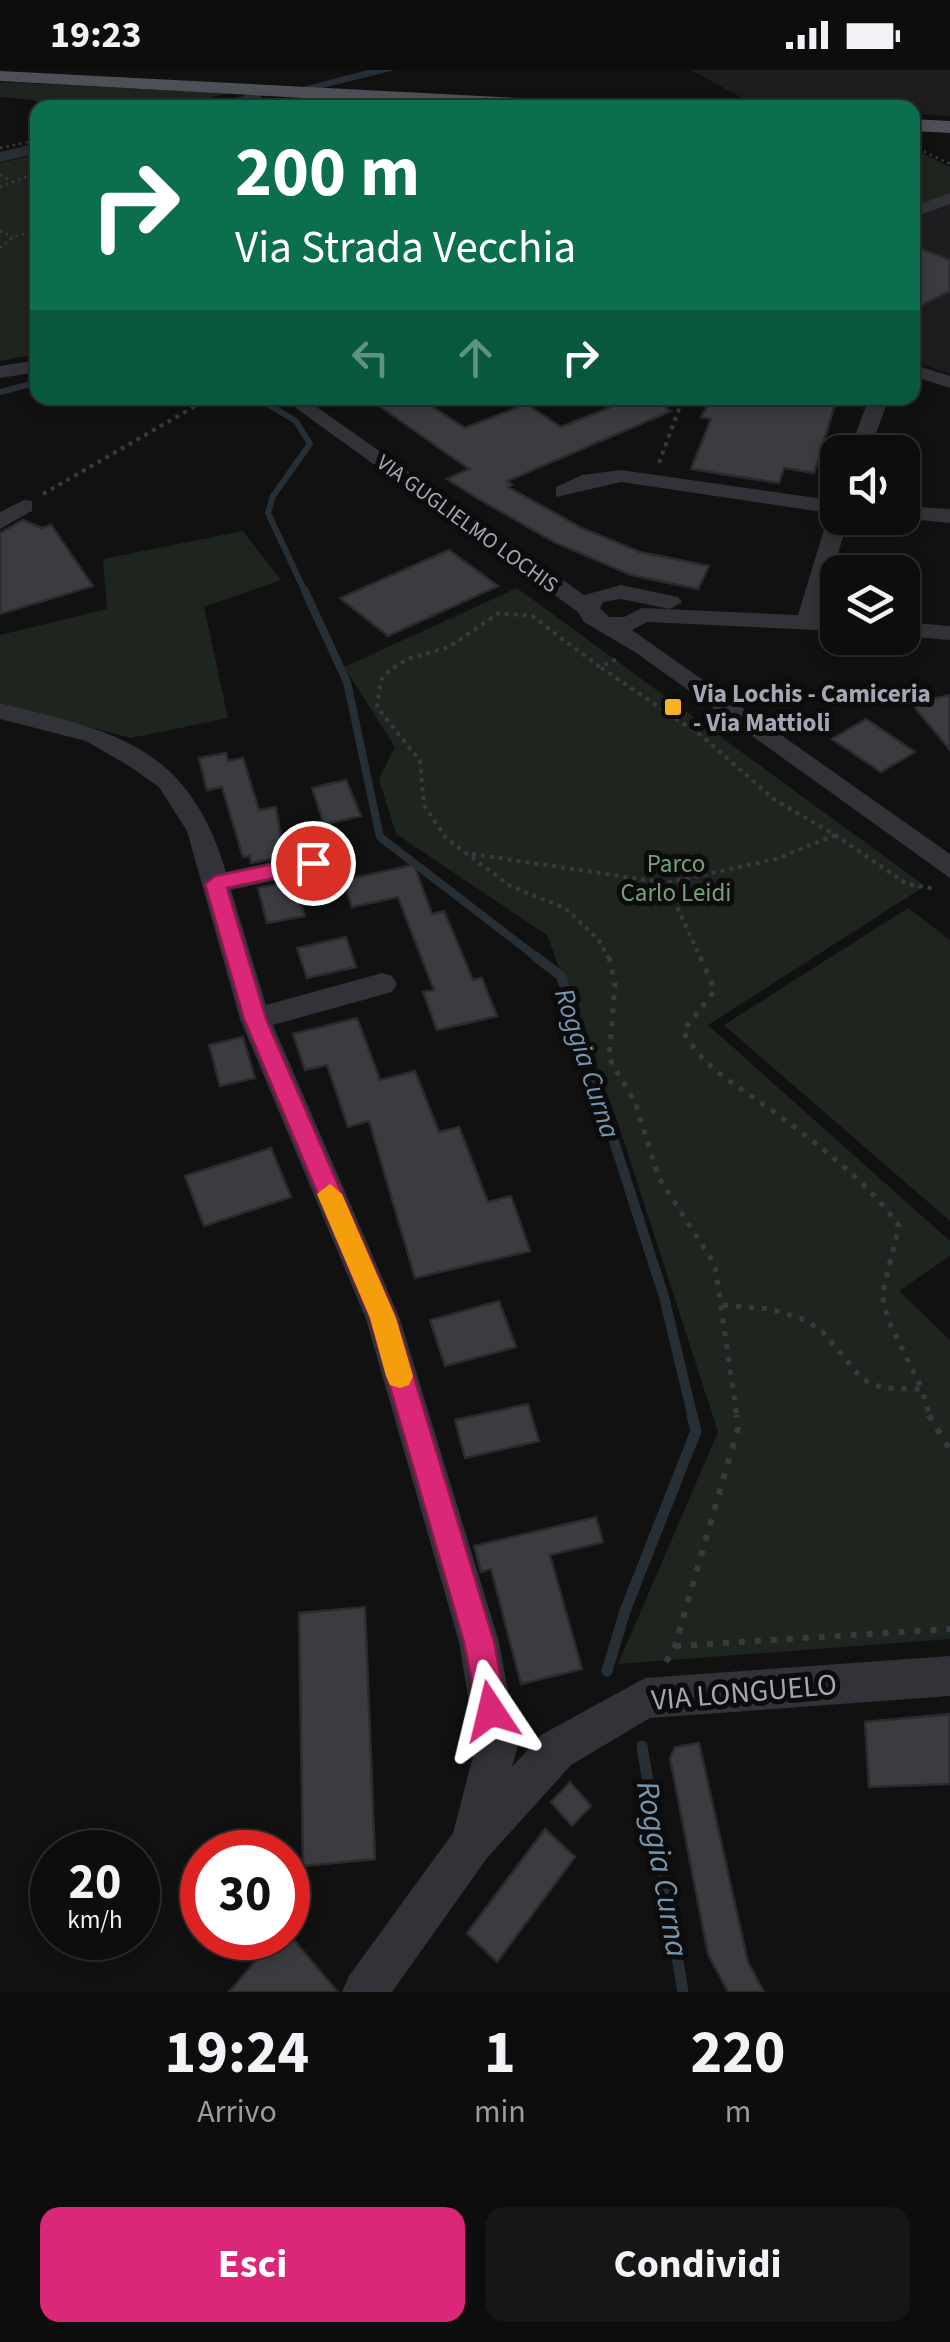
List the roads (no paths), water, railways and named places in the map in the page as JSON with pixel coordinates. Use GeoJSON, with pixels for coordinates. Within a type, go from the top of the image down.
{"type":"FeatureCollection","features":[{"type":"Feature","properties":{"kind":"main road"},"geometry":{"type":"LineString","coordinates":[[0,76],[448,100]]}},
{"type":"Feature","properties":{"kind":"main road"},"geometry":{"type":"LineString","coordinates":[[920,125],[950,127]]}},
{"type":"Feature","properties":{"kind":"street"},"geometry":{"type":"LineString","coordinates":[[920,209],[950,198]]}},
{"type":"Feature","properties":{"kind":"street"},"geometry":{"type":"LineString","coordinates":[[0,372],[30,367]]}},
{"type":"Feature","properties":{"kind":"street"},"geometry":{"type":"LineString","coordinates":[[920,373],[950,382]]}},
{"type":"Feature","properties":{"kind":"street","name":"VIA GUGLIELMO LOCHIS"},"geometry":{"type":"LineString","coordinates":[[302,405],[950,868]]}},
{"type":"Feature","properties":{"kind":"street"},"geometry":{"type":"LineString","coordinates":[[865,435],[876,405]]}},
{"type":"Feature","properties":{"kind":"street"},"geometry":{"type":"LineString","coordinates":[[564,492],[589,479],[621,476],[820,505]]}},
{"type":"Feature","properties":{"kind":"street"},"geometry":{"type":"LineString","coordinates":[[0,522],[24,506]]}},
{"type":"Feature","properties":{"kind":"street"},"geometry":{"type":"LineString","coordinates":[[920,514],[950,516]]}},
{"type":"Feature","properties":{"kind":"street"},"geometry":{"type":"LineString","coordinates":[[797,621],[831,535]]}},
{"type":"Feature","properties":{"kind":"street"},"geometry":{"type":"LineString","coordinates":[[525,561],[608,593],[638,611]]}},
{"type":"Feature","properties":{"kind":"street"},"geometry":{"type":"LineString","coordinates":[[608,593],[594,597],[596,616],[638,611],[820,623]]}},
{"type":"Feature","properties":{"kind":"street"},"geometry":{"type":"LineString","coordinates":[[638,611],[643,647]]}},
{"type":"Feature","properties":{"kind":"street"},"geometry":{"type":"LineString","coordinates":[[920,630],[950,633]]}},
{"type":"Feature","properties":{"kind":"street"},"geometry":{"type":"LineString","coordinates":[[0,712],[94,735],[168,782],[200,831],[255,1019],[383,1318],[479,1642],[497,1745],[472,1842],[365,1992]]}},
{"type":"Feature","properties":{"kind":"street"},"geometry":{"type":"LineString","coordinates":[[215,884],[313,863]]}},
{"type":"Feature","properties":{"kind":"street"},"geometry":{"type":"LineString","coordinates":[[255,1019],[382,984]]}},
{"type":"Feature","properties":{"kind":"street","name":"VIA LONGUELO"},"geometry":{"type":"LineString","coordinates":[[472,1842],[556,1750],[644,1698],[950,1676]]}},
{"type":"Feature","properties":{"kind":"waterway"},"geometry":{"type":"LineString","coordinates":[[306,88],[388,70]]}},
{"type":"Feature","properties":{"kind":"waterway"},"geometry":{"type":"LineString","coordinates":[[244,100],[256,97]]}},
{"type":"Feature","properties":{"kind":"waterway"},"geometry":{"type":"LineString","coordinates":[[0,157],[30,150]]}},
{"type":"Feature","properties":{"kind":"waterway","name":"Roggia Curna"},"geometry":{"type":"LineString","coordinates":[[0,392],[30,384]]}},
{"type":"Feature","properties":{"kind":"waterway","name":"Roggia Curna"},"geometry":{"type":"LineString","coordinates":[[269,405],[296,421],[310,444],[273,496],[268,513],[306,594]]}},
{"type":"Feature","properties":{"kind":"waterway","name":"Roggia Curna"},"geometry":{"type":"LineString","coordinates":[[305,591],[347,682],[380,837],[539,959]]}},
{"type":"Feature","properties":{"kind":"waterway","name":"Roggia Curna"},"geometry":{"type":"LineString","coordinates":[[536,957],[561,976],[664,1297],[693,1418]]}},
{"type":"Feature","properties":{"kind":"waterway","name":"Roggia Curna"},"geometry":{"type":"LineString","coordinates":[[607,1671],[625,1611],[696,1431],[692,1415]]}},
{"type":"Feature","properties":{"kind":"waterway","name":"Roggia Curna"},"geometry":{"type":"LineString","coordinates":[[642,1746],[683,1992]]}},
{"type":"Feature","properties":{"kind":"place","name":"Via Lochis - Camiceria - Via Mattioli"},"geometry":{"type":"Point","coordinates":[673,707]}},
{"type":"Feature","properties":{"kind":"park label","name":"Parco Carlo Leidi"},"geometry":{"type":"Point","coordinates":[676,878]}}]}
